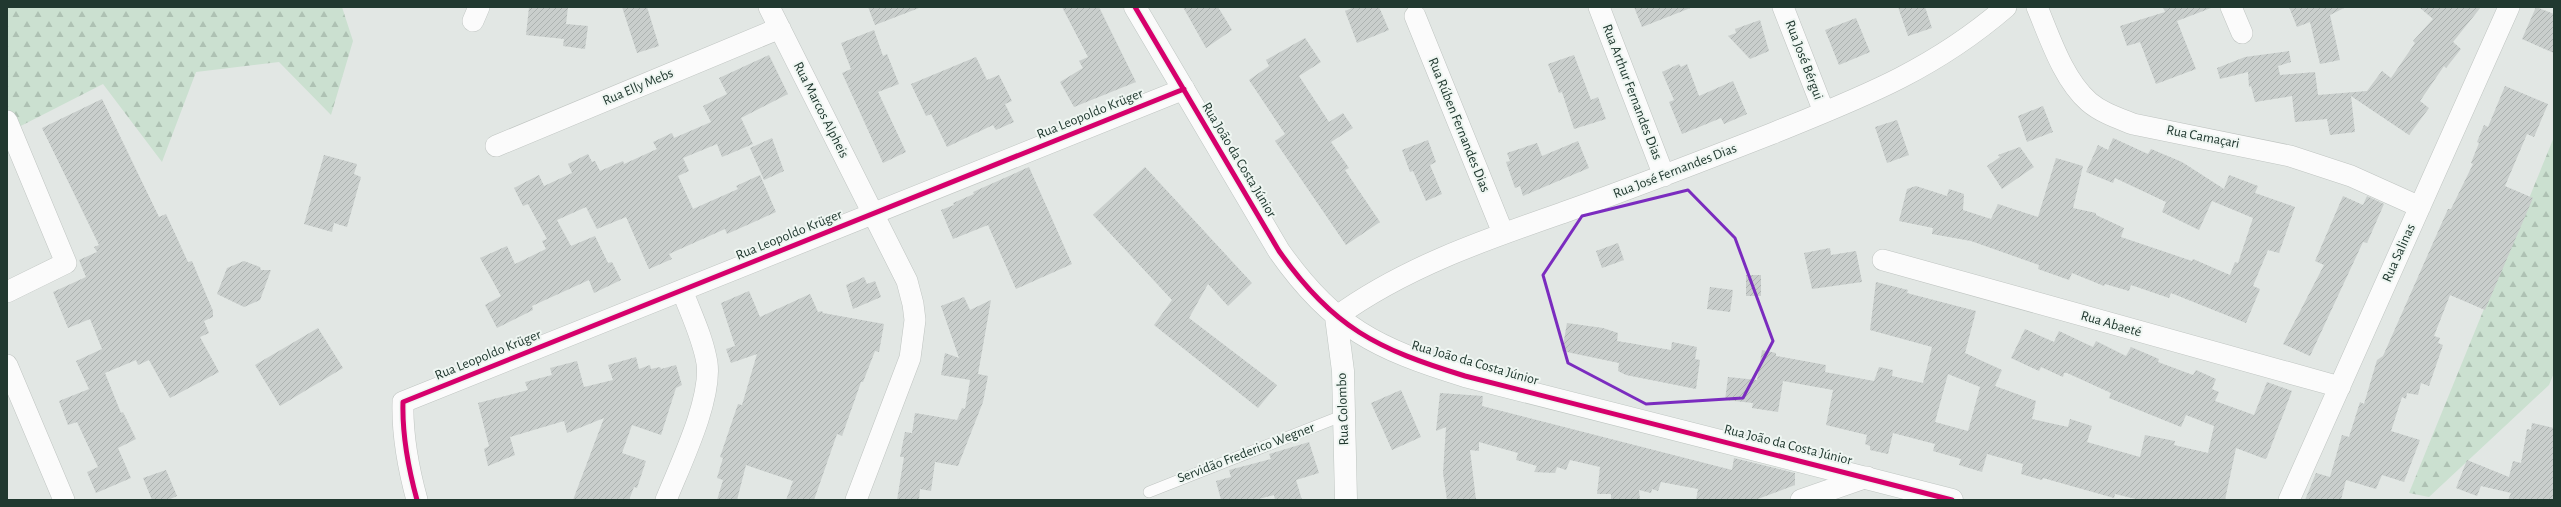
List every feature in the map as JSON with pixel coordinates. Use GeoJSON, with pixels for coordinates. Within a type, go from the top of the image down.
{"type":"FeatureCollection","features":[{"type":"Feature","properties":{"kind":"main road","name":"Rua João da Costa Júnior"},"geometry":{"type":"LineString","coordinates":[[1135,7],[1279,251],[1300,281],[1336,317],[1371,340],[1431,365],[1952,500]]}},
{"type":"Feature","properties":{"kind":"main road","name":"Rua Colombo"},"geometry":{"type":"LineString","coordinates":[[1336,317],[1343,371],[1346,500]]}},
{"type":"Feature","properties":{"kind":"street","name":"Rua Marcos Alpheis"},"geometry":{"type":"LineString","coordinates":[[769,7],[907,281],[913,304],[915,320],[910,358],[856,500]]}},
{"type":"Feature","properties":{"kind":"street","name":"Rua Arthur Fernandes Dias"},"geometry":{"type":"LineString","coordinates":[[1599,7],[1664,176]]}},
{"type":"Feature","properties":{"kind":"street","name":"Rua José Bérgui"},"geometry":{"type":"LineString","coordinates":[[1783,7],[1824,112]]}},
{"type":"Feature","properties":{"kind":"street","name":"Rua José Fernandes Dias"},"geometry":{"type":"LineString","coordinates":[[1336,317],[1385,284],[1503,233],[1664,176],[1865,97],[1908,75],[1974,34],[2006,7]]}},
{"type":"Feature","properties":{"kind":"street","name":"Rua Camaçari"},"geometry":{"type":"LineString","coordinates":[[2037,7],[2056,52],[2076,86],[2089,101],[2108,115],[2133,124],[2290,156],[2350,176],[2420,207]]}},
{"type":"Feature","properties":{"kind":"street"},"geometry":{"type":"LineString","coordinates":[[2231,7],[2242,33]]}},
{"type":"Feature","properties":{"kind":"street","name":"Rua Salinas"},"geometry":{"type":"LineString","coordinates":[[2289,500],[2509,7]]}},
{"type":"Feature","properties":{"kind":"street","name":"Rua Rúben Fernandes Dias"},"geometry":{"type":"LineString","coordinates":[[1415,16],[1503,233]]}},
{"type":"Feature","properties":{"kind":"street","name":"Rua Elly Mebs"},"geometry":{"type":"LineString","coordinates":[[496,146],[780,28]]}},
{"type":"Feature","properties":{"kind":"street","name":"Rua Leopoldo Krüger"},"geometry":{"type":"LineString","coordinates":[[417,500],[406,461],[402,430],[403,402],[1184,90]]}},
{"type":"Feature","properties":{"kind":"street"},"geometry":{"type":"LineString","coordinates":[[7,121],[66,263],[7,292]]}},
{"type":"Feature","properties":{"kind":"street","name":"Rua Abaeté"},"geometry":{"type":"LineString","coordinates":[[1883,260],[2340,387]]}},
{"type":"Feature","properties":{"kind":"street"},"geometry":{"type":"LineString","coordinates":[[666,500],[700,410],[706,386],[707,364],[702,343],[682,290]]}},
{"type":"Feature","properties":{"kind":"street"},"geometry":{"type":"LineString","coordinates":[[7,365],[64,500]]}},
{"type":"Feature","properties":{"kind":"street"},"geometry":{"type":"LineString","coordinates":[[1801,500],[1867,477]]}},
{"type":"Feature","properties":{"kind":"lane","name":"Servidão Frederico Wegner"},"geometry":{"type":"LineString","coordinates":[[1149,492],[1344,415]]}},
{"type":"Feature","properties":{"kind":"highlighted area"},"geometry":{"type":"Polygon","coordinates":[[[1688,190],[1735,238],[1773,341],[1743,398],[1646,404],[1568,363],[1543,275],[1582,216],[1688,190]]]}},
{"type":"Feature","properties":{"kind":"green space"},"geometry":{"type":"Polygon","coordinates":[[[7,7],[342,7],[353,41],[331,115],[279,62],[196,72],[162,162],[103,84],[7,133],[7,7]]]}},
{"type":"Feature","properties":{"kind":"green space"},"geometry":{"type":"Polygon","coordinates":[[[2554,137],[2554,373],[2549,385],[2429,497],[2409,493],[2554,137]]]}},
{"type":"Feature","properties":{"kind":"building"},"geometry":{"type":"Polygon","coordinates":[[[529,7],[568,7],[566,24],[588,26],[585,49],[563,46],[564,39],[526,35],[529,7]]]}},
{"type":"Feature","properties":{"kind":"building"},"geometry":{"type":"Polygon","coordinates":[[[622,7],[647,7],[659,46],[637,53],[622,7]]]}},
{"type":"Feature","properties":{"kind":"building"},"geometry":{"type":"Polygon","coordinates":[[[868,7],[919,7],[919,8],[875,25],[868,7]]]}},
{"type":"Feature","properties":{"kind":"building"},"geometry":{"type":"Polygon","coordinates":[[[1062,7],[1099,7],[1136,82],[1074,107],[1060,82],[1083,68],[1079,61],[1088,57],[1062,7]]]}},
{"type":"Feature","properties":{"kind":"building"},"geometry":{"type":"Polygon","coordinates":[[[1183,7],[1218,7],[1232,30],[1206,48],[1183,7]]]}},
{"type":"Feature","properties":{"kind":"building"},"geometry":{"type":"Polygon","coordinates":[[[1354,7],[1379,7],[1389,30],[1357,43],[1345,11],[1354,7]]]}},
{"type":"Feature","properties":{"kind":"building"},"geometry":{"type":"Polygon","coordinates":[[[1634,7],[1693,7],[1642,27],[1634,7]]]}},
{"type":"Feature","properties":{"kind":"building"},"geometry":{"type":"Polygon","coordinates":[[[1898,7],[1925,7],[1932,28],[1908,36],[1898,7]]]}},
{"type":"Feature","properties":{"kind":"building"},"geometry":{"type":"Polygon","coordinates":[[[2163,7],[2211,8],[2177,21],[2196,69],[2156,84],[2140,42],[2127,46],[2120,26],[2165,12],[2163,7]]]}},
{"type":"Feature","properties":{"kind":"building"},"geometry":{"type":"Polygon","coordinates":[[[2289,7],[2346,7],[2330,15],[2340,60],[2320,64],[2310,22],[2297,27],[2289,7]]]}},
{"type":"Feature","properties":{"kind":"building"},"geometry":{"type":"Polygon","coordinates":[[[2419,7],[2481,7],[2453,42],[2461,49],[2446,68],[2444,66],[2420,101],[2429,108],[2409,135],[2351,96],[2355,132],[2330,135],[2327,119],[2295,122],[2292,96],[2255,102],[2251,86],[2249,87],[2248,72],[2220,79],[2217,68],[2245,57],[2289,51],[2291,62],[2278,66],[2280,75],[2315,72],[2318,95],[2367,91],[2382,71],[2391,78],[2415,43],[2413,41],[2433,19],[2419,7]]]}},
{"type":"Feature","properties":{"kind":"building"},"geometry":{"type":"Polygon","coordinates":[[[2536,7],[2554,14],[2554,53],[2522,39],[2536,7]]]}},
{"type":"Feature","properties":{"kind":"building"},"geometry":{"type":"Polygon","coordinates":[[[1856,18],[1870,52],[1839,65],[1825,30],[1856,18]]]}},
{"type":"Feature","properties":{"kind":"building"},"geometry":{"type":"Polygon","coordinates":[[[1760,20],[1769,51],[1750,59],[1728,36],[1736,33],[1735,29],[1760,20]]]}},
{"type":"Feature","properties":{"kind":"building"},"geometry":{"type":"Polygon","coordinates":[[[874,30],[883,56],[887,54],[899,84],[878,92],[906,152],[883,163],[842,73],[851,69],[841,43],[874,30]]]}},
{"type":"Feature","properties":{"kind":"building"},"geometry":{"type":"Polygon","coordinates":[[[1305,38],[1321,62],[1299,76],[1329,122],[1343,113],[1353,128],[1331,142],[1349,168],[1345,170],[1380,222],[1346,245],[1275,141],[1285,134],[1249,80],[1269,66],[1266,60],[1305,38]]]}},
{"type":"Feature","properties":{"kind":"building"},"geometry":{"type":"Polygon","coordinates":[[[769,55],[788,94],[741,118],[753,144],[722,157],[717,144],[683,158],[689,171],[678,176],[693,209],[738,189],[736,186],[760,175],[776,212],[727,234],[725,229],[669,254],[672,259],[649,269],[626,217],[597,229],[586,207],[557,220],[571,246],[595,236],[608,263],[612,262],[621,280],[594,293],[589,280],[532,306],[533,310],[497,328],[485,305],[501,296],[480,258],[507,246],[515,264],[546,249],[542,241],[547,239],[528,204],[523,206],[514,188],[539,175],[544,186],[572,173],[568,164],[588,154],[592,162],[595,161],[600,171],[623,161],[624,164],[657,149],[653,142],[672,133],[674,138],[711,122],[703,106],[727,94],[719,78],[769,55]]]}},
{"type":"Feature","properties":{"kind":"building"},"geometry":{"type":"Polygon","coordinates":[[[1574,55],[1591,100],[1598,97],[1606,119],[1574,129],[1562,92],[1559,93],[1548,64],[1574,55]]]}},
{"type":"Feature","properties":{"kind":"building"},"geometry":{"type":"Polygon","coordinates":[[[976,57],[987,80],[999,75],[1012,101],[1005,104],[1014,122],[996,130],[993,125],[947,147],[931,114],[926,116],[911,84],[976,57]]]}},
{"type":"Feature","properties":{"kind":"building"},"geometry":{"type":"Polygon","coordinates":[[[1679,64],[1681,67],[1687,64],[1699,96],[1733,81],[1747,114],[1724,124],[1721,118],[1682,134],[1669,102],[1674,100],[1662,72],[1679,64]]]}},
{"type":"Feature","properties":{"kind":"building"},"geometry":{"type":"Polygon","coordinates":[[[2505,86],[2548,104],[2534,137],[2527,134],[2505,186],[2533,198],[2485,310],[2450,295],[2434,336],[2440,338],[2438,343],[2443,345],[2429,386],[2421,383],[2418,395],[2407,393],[2406,399],[2402,397],[2391,431],[2420,440],[2404,482],[2382,475],[2376,489],[2346,480],[2341,500],[2305,500],[2316,473],[2330,477],[2342,435],[2349,437],[2360,402],[2364,404],[2377,360],[2383,356],[2448,209],[2451,209],[2473,164],[2471,163],[2479,143],[2477,142],[2484,125],[2488,127],[2505,86]]]}},
{"type":"Feature","properties":{"kind":"building"},"geometry":{"type":"Polygon","coordinates":[[[102,99],[159,217],[166,214],[188,262],[192,261],[213,311],[213,317],[204,321],[209,333],[200,337],[219,372],[170,398],[149,360],[138,365],[136,360],[105,373],[121,413],[123,412],[136,439],[118,448],[131,478],[96,493],[87,472],[98,467],[77,422],[68,425],[59,401],[89,389],[76,361],[102,349],[90,319],[68,328],[53,292],[86,277],[79,260],[97,252],[94,247],[99,245],[42,128],[102,99]]]}},
{"type":"Feature","properties":{"kind":"building"},"geometry":{"type":"Polygon","coordinates":[[[2043,106],[2053,132],[2027,142],[2018,116],[2043,106]]]}},
{"type":"Feature","properties":{"kind":"building"},"geometry":{"type":"Polygon","coordinates":[[[1897,120],[1909,155],[1887,163],[1875,127],[1897,120]]]}},
{"type":"Feature","properties":{"kind":"building"},"geometry":{"type":"Polygon","coordinates":[[[772,138],[784,171],[764,180],[750,148],[772,138]]]}},
{"type":"Feature","properties":{"kind":"building"},"geometry":{"type":"Polygon","coordinates":[[[2113,138],[2148,154],[2151,149],[2182,162],[2224,189],[2229,175],[2258,186],[2255,193],[2295,207],[2279,253],[2268,250],[2253,286],[2260,289],[2246,323],[2171,293],[2169,298],[2131,285],[2129,291],[2105,284],[2104,286],[2072,273],[2069,280],[2038,269],[2039,265],[1971,241],[1932,234],[1933,228],[1899,221],[1907,189],[1916,186],[1947,196],[1949,189],[1964,194],[1963,210],[1991,219],[1998,204],[2038,217],[2056,158],[2083,166],[2073,208],[2096,213],[2096,215],[2124,228],[2121,237],[2192,261],[2193,259],[2230,275],[2235,262],[2238,263],[2253,218],[2212,201],[2199,230],[2162,212],[2166,202],[2115,178],[2113,183],[2086,172],[2098,145],[2108,150],[2113,138]]]}},
{"type":"Feature","properties":{"kind":"building"},"geometry":{"type":"Polygon","coordinates":[[[1428,140],[1436,162],[1430,165],[1442,194],[1426,201],[1413,171],[1410,172],[1402,150],[1428,140]]]}},
{"type":"Feature","properties":{"kind":"building"},"geometry":{"type":"Polygon","coordinates":[[[1578,141],[1589,168],[1523,196],[1520,186],[1515,188],[1506,162],[1510,161],[1507,153],[1537,143],[1542,156],[1578,141]]]}},
{"type":"Feature","properties":{"kind":"building"},"geometry":{"type":"Polygon","coordinates":[[[2020,147],[2034,167],[2002,189],[1987,166],[2000,157],[1998,155],[2020,147]]]}},
{"type":"Feature","properties":{"kind":"building"},"geometry":{"type":"Polygon","coordinates":[[[324,155],[357,164],[354,174],[361,177],[347,227],[334,223],[332,232],[304,224],[324,155]]]}},
{"type":"Feature","properties":{"kind":"building"},"geometry":{"type":"Polygon","coordinates":[[[1029,167],[1072,264],[1016,289],[988,225],[953,239],[941,210],[974,194],[973,192],[1029,167]]]}},
{"type":"Feature","properties":{"kind":"building"},"geometry":{"type":"Polygon","coordinates":[[[1145,167],[1252,283],[1228,306],[1208,284],[1189,318],[1277,385],[1258,408],[1154,325],[1172,300],[1093,215],[1145,167]]]}},
{"type":"Feature","properties":{"kind":"building"},"geometry":{"type":"Polygon","coordinates":[[[2343,196],[2363,205],[2367,196],[2384,204],[2367,243],[2363,242],[2310,356],[2283,344],[2324,265],[2315,261],[2343,196]]]}},
{"type":"Feature","properties":{"kind":"building"},"geometry":{"type":"Polygon","coordinates":[[[1618,243],[1624,260],[1602,268],[1596,251],[1618,243]]]}},
{"type":"Feature","properties":{"kind":"building"},"geometry":{"type":"Polygon","coordinates":[[[1830,248],[1831,255],[1856,251],[1862,282],[1812,289],[1804,253],[1830,248]]]}},
{"type":"Feature","properties":{"kind":"building"},"geometry":{"type":"Polygon","coordinates":[[[244,261],[260,267],[261,270],[271,270],[260,300],[244,307],[217,294],[227,268],[244,261]]]}},
{"type":"Feature","properties":{"kind":"building"},"geometry":{"type":"Polygon","coordinates":[[[1746,275],[1761,275],[1761,296],[1746,296],[1746,275]]]}},
{"type":"Feature","properties":{"kind":"building"},"geometry":{"type":"Polygon","coordinates":[[[864,277],[867,284],[875,281],[881,297],[853,309],[846,285],[864,277]]]}},
{"type":"Feature","properties":{"kind":"building"},"geometry":{"type":"Polygon","coordinates":[[[1876,282],[1908,290],[1907,293],[1976,311],[1965,353],[2002,370],[1995,386],[2036,401],[2032,419],[2068,427],[2070,419],[2092,426],[2087,442],[2140,457],[2145,435],[2175,441],[2174,445],[2208,453],[2214,426],[2186,415],[2181,427],[2109,398],[2111,393],[2067,373],[2064,373],[2063,377],[2041,367],[2039,371],[2011,358],[2025,329],[2054,342],[2059,331],[2093,347],[2096,341],[2126,356],[2131,347],[2159,359],[2158,362],[2193,375],[2196,370],[2216,379],[2212,389],[2219,392],[2215,401],[2254,415],[2267,382],[2292,391],[2267,457],[2265,459],[2236,448],[2225,500],[2140,500],[2115,494],[2114,498],[2043,478],[2042,480],[2021,474],[2023,464],[1987,454],[1982,472],[1959,465],[1961,459],[1933,451],[1935,444],[1893,433],[1888,454],[1870,450],[1870,446],[1865,444],[1867,435],[1826,425],[1833,390],[1783,381],[1778,412],[1752,408],[1753,403],[1725,400],[1728,377],[1757,380],[1762,350],[1776,353],[1776,356],[1826,365],[1825,372],[1874,381],[1879,367],[1893,370],[1892,376],[1923,383],[1932,347],[1870,330],[1876,282]],[[1948,374],[1935,422],[1968,431],[1980,387],[1948,374]]]}},
{"type":"Feature","properties":{"kind":"building"},"geometry":{"type":"Polygon","coordinates":[[[1710,287],[1733,290],[1730,312],[1707,309],[1710,287]]]}},
{"type":"Feature","properties":{"kind":"building"},"geometry":{"type":"Polygon","coordinates":[[[749,291],[760,317],[810,294],[818,312],[822,311],[823,313],[884,324],[879,352],[875,351],[863,382],[861,382],[842,436],[837,434],[814,500],[786,500],[793,481],[746,465],[737,500],[717,500],[723,480],[717,478],[723,458],[720,457],[738,404],[742,405],[757,354],[731,363],[726,349],[735,346],[721,303],[749,291]]]}},
{"type":"Feature","properties":{"kind":"building"},"geometry":{"type":"Polygon","coordinates":[[[964,297],[970,310],[991,300],[978,374],[988,376],[983,402],[958,466],[935,462],[931,491],[920,489],[919,500],[897,500],[904,457],[900,457],[905,432],[912,433],[915,413],[957,420],[962,408],[965,409],[970,380],[941,375],[945,353],[959,358],[941,306],[964,297]]]}},
{"type":"Feature","properties":{"kind":"building"},"geometry":{"type":"Polygon","coordinates":[[[1567,323],[1603,328],[1618,333],[1617,341],[1671,350],[1672,342],[1697,347],[1695,359],[1700,360],[1696,389],[1626,375],[1618,371],[1619,363],[1562,351],[1567,323]]]}},
{"type":"Feature","properties":{"kind":"building"},"geometry":{"type":"Polygon","coordinates":[[[318,328],[343,368],[280,406],[255,365],[318,328]]]}},
{"type":"Feature","properties":{"kind":"building"},"geometry":{"type":"Polygon","coordinates":[[[636,357],[639,369],[650,365],[651,369],[660,367],[661,369],[676,365],[682,385],[676,388],[661,435],[632,425],[622,453],[646,461],[637,488],[634,487],[629,500],[573,500],[604,418],[567,433],[564,421],[510,437],[515,455],[488,466],[484,449],[489,446],[478,403],[528,390],[525,382],[552,375],[550,368],[577,361],[584,387],[613,380],[608,365],[636,357]]]}},
{"type":"Feature","properties":{"kind":"building"},"geometry":{"type":"Polygon","coordinates":[[[1401,390],[1421,437],[1392,450],[1371,403],[1401,390]]]}},
{"type":"Feature","properties":{"kind":"building"},"geometry":{"type":"Polygon","coordinates":[[[1440,393],[1483,396],[1482,406],[1732,470],[1734,458],[1795,473],[1795,485],[1755,500],[1696,500],[1698,489],[1661,482],[1658,491],[1652,489],[1651,493],[1639,490],[1640,500],[1611,500],[1611,494],[1597,494],[1600,467],[1570,460],[1566,470],[1557,467],[1555,473],[1534,472],[1537,466],[1516,460],[1518,453],[1479,442],[1479,451],[1470,450],[1476,500],[1447,500],[1443,473],[1446,427],[1436,431],[1440,393]]]}},
{"type":"Feature","properties":{"kind":"building"},"geometry":{"type":"Polygon","coordinates":[[[2532,423],[2554,428],[2554,500],[2508,500],[2511,493],[2481,486],[2477,496],[2456,488],[2467,460],[2509,477],[2513,461],[2521,463],[2527,429],[2531,430],[2532,423]]]}},
{"type":"Feature","properties":{"kind":"building"},"geometry":{"type":"Polygon","coordinates":[[[1309,442],[1319,473],[1296,480],[1302,500],[1275,500],[1274,495],[1255,500],[1221,500],[1216,481],[1231,477],[1229,470],[1271,459],[1269,454],[1309,442]]]}},
{"type":"Feature","properties":{"kind":"building"},"geometry":{"type":"Polygon","coordinates":[[[166,470],[177,496],[168,500],[152,500],[143,478],[166,470]]]}},
{"type":"Feature","properties":{"kind":"cycle path"},"geometry":{"type":"LineString","coordinates":[[1135,7],[1279,251],[1318,299],[1338,317],[1359,332],[1406,356],[1465,376],[1952,500]]}},
{"type":"Feature","properties":{"kind":"cycle path"},"geometry":{"type":"LineString","coordinates":[[417,500],[406,451],[403,402],[1184,89]]}}]}
